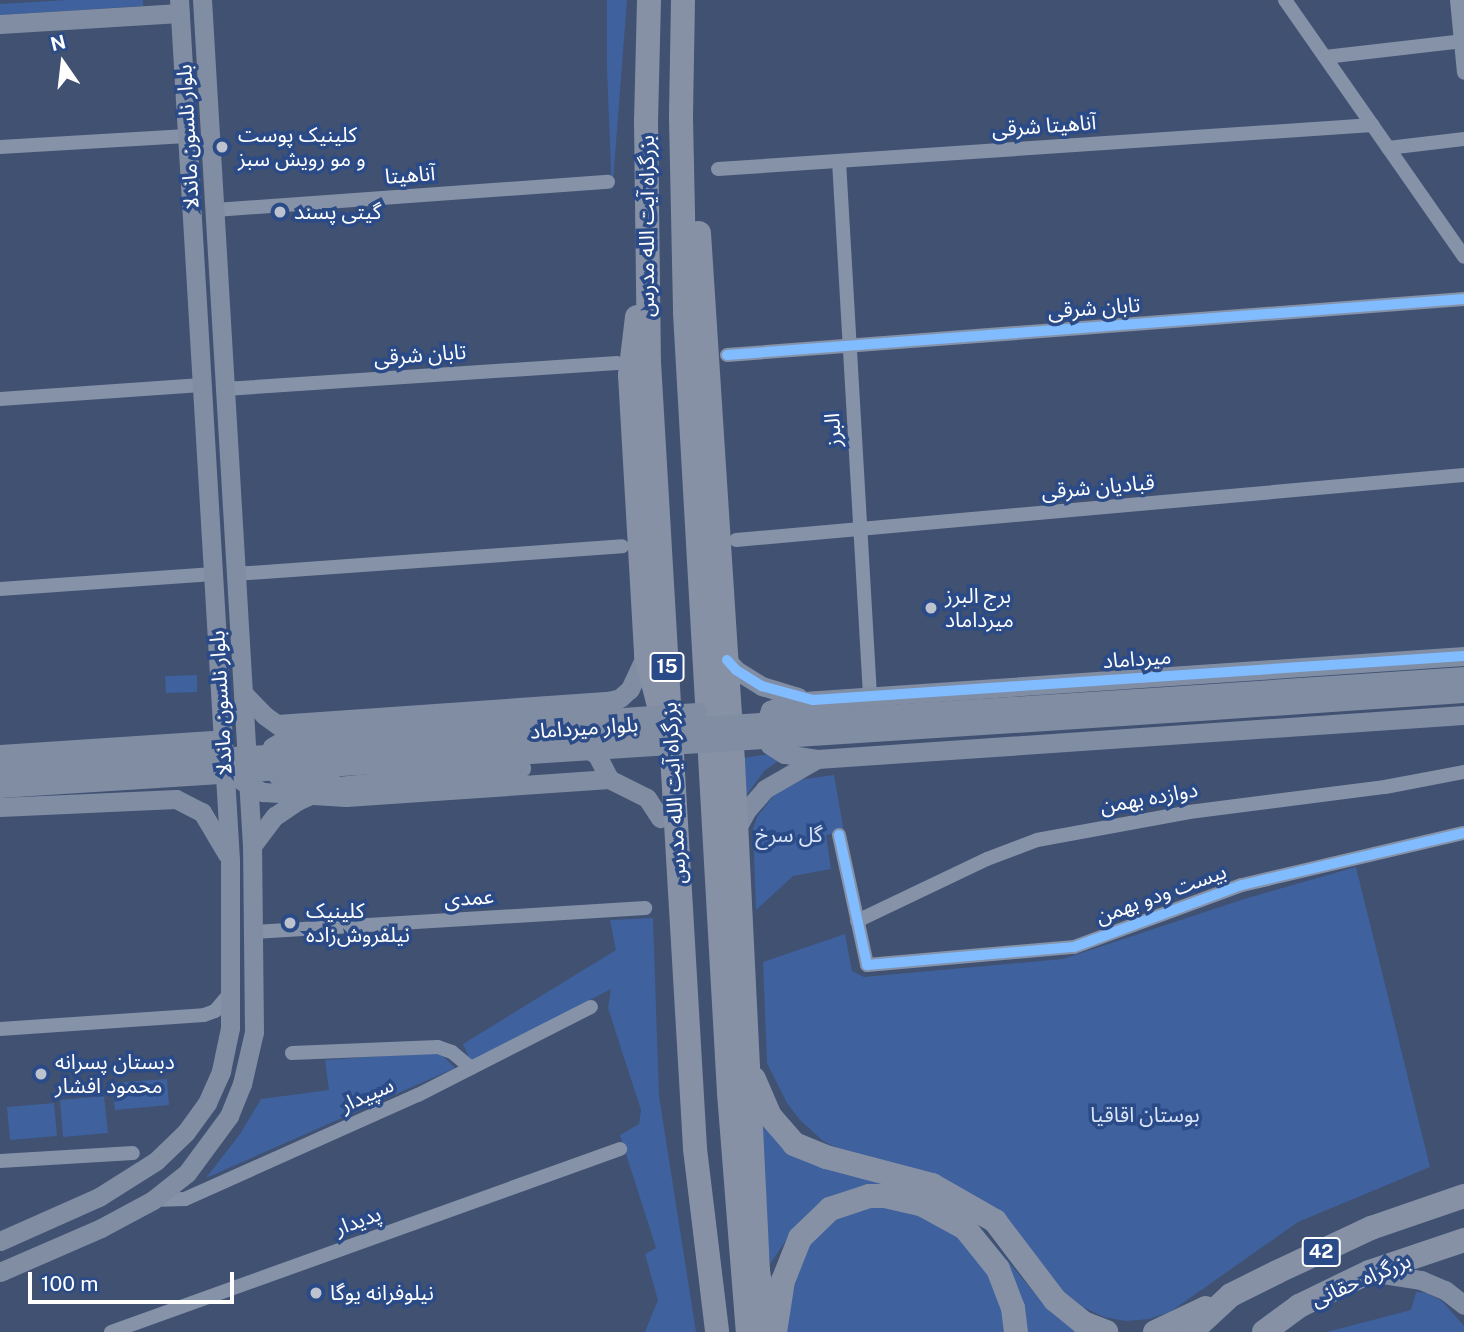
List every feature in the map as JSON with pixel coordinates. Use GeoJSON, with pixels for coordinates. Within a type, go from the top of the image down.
{"type":"FeatureCollection","features":[{"type":"Feature","properties":{"kind":"highway","name":"بزرگراه آیت الله مدرس"},"geometry":{"type":"LineString","coordinates":[[649,0],[649,362],[695,1149],[717,1332]]}},
{"type":"Feature","properties":{"kind":"highway","name":"بزرگراه آیت الله مدرس"},"geometry":{"type":"LineString","coordinates":[[683,0],[681,118],[688,355],[729,1093],[748,1332]]}},
{"type":"Feature","properties":{"kind":"highway"},"geometry":{"type":"LineString","coordinates":[[681,118],[697,194],[727,660],[758,1271],[768,1332]]}},
{"type":"Feature","properties":{"kind":"highway"},"geometry":{"type":"LineString","coordinates":[[647,272],[630,356],[646,655],[660,709],[660,818],[686,1200],[708,1270]]}},
{"type":"Feature","properties":{"kind":"highway"},"geometry":{"type":"LineString","coordinates":[[746,1030],[758,1090],[770,1116],[786,1137],[826,1157],[932,1185],[995,1221],[1055,1300],[1083,1323],[1106,1332]]}},
{"type":"Feature","properties":{"kind":"highway"},"geometry":{"type":"LineString","coordinates":[[775,1332],[783,1281],[800,1238],[830,1209],[848,1202],[885,1196],[921,1204],[965,1228],[998,1269],[1013,1308],[1016,1332]]}},
{"type":"Feature","properties":{"kind":"highway","name":"بزرگراه حقانی"},"geometry":{"type":"LineString","coordinates":[[1191,1332],[1231,1295],[1371,1228],[1464,1196]]}},
{"type":"Feature","properties":{"kind":"highway","name":"بزرگراه حقانی"},"geometry":{"type":"LineString","coordinates":[[1264,1332],[1299,1306],[1369,1272],[1464,1240]]}},
{"type":"Feature","properties":{"kind":"highway"},"geometry":{"type":"LineString","coordinates":[[1155,1332],[1231,1295]]}},
{"type":"Feature","properties":{"kind":"main road"},"geometry":{"type":"LineString","coordinates":[[202,0],[210,0]]}},
{"type":"Feature","properties":{"kind":"main road","name":"بلوار نلسون ماندلا"},"geometry":{"type":"LineString","coordinates":[[0,1272],[100,1228],[153,1200],[199,1160],[229,1116],[242,1084],[254,1032],[252,846],[202,0]]}},
{"type":"Feature","properties":{"kind":"main road"},"geometry":{"type":"LineString","coordinates":[[0,24],[179,6]]}},
{"type":"Feature","properties":{"kind":"main road","name":"بلوار نلسون ماندلا"},"geometry":{"type":"LineString","coordinates":[[0,1241],[99,1197],[156,1161],[186,1132],[207,1103],[221,1071],[230,1028],[230,860],[179,6]]}},
{"type":"Feature","properties":{"kind":"main road"},"geometry":{"type":"LineString","coordinates":[[277,724],[609,701],[620,698],[630,689],[646,655]]}},
{"type":"Feature","properties":{"kind":"main road","name":"میرداماد"},"geometry":{"type":"LineString","coordinates":[[813,700],[1464,656]]}},
{"type":"Feature","properties":{"kind":"main road"},"geometry":{"type":"LineString","coordinates":[[727,660],[736,670],[762,686],[813,700]]}},
{"type":"Feature","properties":{"kind":"main road","name":"بلوار میرداماد"},"geometry":{"type":"LineString","coordinates":[[1199,702],[1464,676]]}},
{"type":"Feature","properties":{"kind":"main road"},"geometry":{"type":"LineString","coordinates":[[1011,687],[1001,696],[1000,717],[1009,732],[1032,743]]}},
{"type":"Feature","properties":{"kind":"main road"},"geometry":{"type":"LineString","coordinates":[[954,749],[970,733],[973,720],[967,698],[955,691]]}},
{"type":"Feature","properties":{"kind":"main road"},"geometry":{"type":"LineString","coordinates":[[243,692],[277,724],[297,738]]}},
{"type":"Feature","properties":{"kind":"main road","name":"بلوار میرداماد"},"geometry":{"type":"LineString","coordinates":[[0,771],[843,725],[1199,702],[1464,693]]}},
{"type":"Feature","properties":{"kind":"main road"},"geometry":{"type":"LineString","coordinates":[[813,700],[774,706],[767,716],[765,731],[776,750],[817,760],[1464,715]]}},
{"type":"Feature","properties":{"kind":"main road"},"geometry":{"type":"LineString","coordinates":[[609,779],[597,755],[578,744],[355,756],[317,778],[295,782],[277,775],[269,758],[272,747],[279,741],[297,738],[740,710],[843,725]]}},
{"type":"Feature","properties":{"kind":"main road"},"geometry":{"type":"LineString","coordinates":[[252,846],[275,816],[309,796],[350,783],[741,751],[843,725]]}},
{"type":"Feature","properties":{"kind":"main road","name":"بلوار میرداماد"},"geometry":{"type":"LineString","coordinates":[[0,788],[843,725]]}},
{"type":"Feature","properties":{"kind":"main road"},"geometry":{"type":"LineString","coordinates":[[0,754],[223,739]]}},
{"type":"Feature","properties":{"kind":"main road"},"geometry":{"type":"LineString","coordinates":[[132,745],[147,754],[154,770],[147,788],[133,799]]}},
{"type":"Feature","properties":{"kind":"main road"},"geometry":{"type":"LineString","coordinates":[[736,831],[746,811],[765,789],[817,760]]}},
{"type":"Feature","properties":{"kind":"main road"},"geometry":{"type":"LineString","coordinates":[[225,766],[249,795]]}},
{"type":"Feature","properties":{"kind":"main road"},"geometry":{"type":"LineString","coordinates":[[227,804],[239,796],[263,792],[346,797],[609,779],[648,798],[660,818]]}},
{"type":"Feature","properties":{"kind":"main road"},"geometry":{"type":"LineString","coordinates":[[0,807],[176,799],[196,807],[208,819],[230,860]]}},
{"type":"Feature","properties":{"kind":"main road"},"geometry":{"type":"LineString","coordinates":[[1369,1272],[1421,1280],[1445,1290],[1464,1305]]}},
{"type":"Feature","properties":{"kind":"street"},"geometry":{"type":"LineString","coordinates":[[1286,0],[1464,257]]}},
{"type":"Feature","properties":{"kind":"street"},"geometry":{"type":"LineString","coordinates":[[1457,0],[1464,73]]}},
{"type":"Feature","properties":{"kind":"street"},"geometry":{"type":"LineString","coordinates":[[1325,57],[1463,41]]}},
{"type":"Feature","properties":{"kind":"street","name":"آناهیتا شرقی"},"geometry":{"type":"LineString","coordinates":[[718,169],[1373,125]]}},
{"type":"Feature","properties":{"kind":"street"},"geometry":{"type":"LineString","coordinates":[[0,147],[187,136]]}},
{"type":"Feature","properties":{"kind":"street"},"geometry":{"type":"LineString","coordinates":[[1388,148],[1464,139]]}},
{"type":"Feature","properties":{"kind":"street","name":"البرز"},"geometry":{"type":"LineString","coordinates":[[839,162],[870,696]]}},
{"type":"Feature","properties":{"kind":"street","name":"آناهیتا"},"geometry":{"type":"LineString","coordinates":[[215,210],[608,182]]}},
{"type":"Feature","properties":{"kind":"street","name":"تابان شرقی"},"geometry":{"type":"LineString","coordinates":[[727,355],[1464,299]]}},
{"type":"Feature","properties":{"kind":"street","name":"تابان شرقی"},"geometry":{"type":"LineString","coordinates":[[225,389],[617,363]]}},
{"type":"Feature","properties":{"kind":"street"},"geometry":{"type":"LineString","coordinates":[[0,399],[202,385]]}},
{"type":"Feature","properties":{"kind":"street","name":"قبادیان شرقی"},"geometry":{"type":"LineString","coordinates":[[736,540],[1464,475]]}},
{"type":"Feature","properties":{"kind":"street"},"geometry":{"type":"LineString","coordinates":[[236,574],[622,546]]}},
{"type":"Feature","properties":{"kind":"street"},"geometry":{"type":"LineString","coordinates":[[0,589],[213,574]]}},
{"type":"Feature","properties":{"kind":"street","name":"دوازده بهمن"},"geometry":{"type":"LineString","coordinates":[[857,921],[988,859],[1037,840],[1189,812],[1385,787],[1464,772]]}},
{"type":"Feature","properties":{"kind":"street","name":"بیست ودو بهمن"},"geometry":{"type":"LineString","coordinates":[[857,921],[867,965],[1074,947],[1242,885],[1464,834]]}},
{"type":"Feature","properties":{"kind":"street"},"geometry":{"type":"LineString","coordinates":[[838,835],[857,921]]}},
{"type":"Feature","properties":{"kind":"street","name":"عمدی"},"geometry":{"type":"LineString","coordinates":[[254,932],[645,908]]}},
{"type":"Feature","properties":{"kind":"street"},"geometry":{"type":"LineString","coordinates":[[0,1029],[204,1015],[215,1012],[230,993]]}},
{"type":"Feature","properties":{"kind":"street","name":"سپیدار"},"geometry":{"type":"LineString","coordinates":[[153,1200],[185,1199],[471,1068],[591,1007]]}},
{"type":"Feature","properties":{"kind":"street"},"geometry":{"type":"LineString","coordinates":[[292,1054],[438,1047],[452,1052],[471,1068]]}},
{"type":"Feature","properties":{"kind":"street","name":"پدیدار"},"geometry":{"type":"LineString","coordinates":[[111,1332],[620,1149]]}},
{"type":"Feature","properties":{"kind":"street"},"geometry":{"type":"LineString","coordinates":[[0,1161],[133,1153]]}},
{"type":"Feature","properties":{"kind":"green space"},"geometry":{"type":"Polygon","coordinates":[[[67,0],[143,0],[143,6],[0,15],[0,4],[67,0]]]}},
{"type":"Feature","properties":{"kind":"green space"},"geometry":{"type":"Polygon","coordinates":[[[607,0],[627,0],[612,195],[607,69],[607,0]]]}},
{"type":"Feature","properties":{"kind":"green space"},"geometry":{"type":"Polygon","coordinates":[[[197,675],[197,692],[166,693],[165,676],[197,675]]]}},
{"type":"Feature","properties":{"kind":"green space"},"geometry":{"type":"Polygon","coordinates":[[[776,753],[781,759],[764,771],[743,800],[737,759],[776,753]]]}},
{"type":"Feature","properties":{"kind":"green space","name":"گل سرخ"},"geometry":{"type":"Polygon","coordinates":[[[834,775],[844,832],[826,835],[831,869],[793,876],[756,910],[753,829],[757,817],[774,795],[798,780],[834,775]]]}},
{"type":"Feature","properties":{"kind":"green space","name":"بوستان اقاقیا"},"geometry":{"type":"Polygon","coordinates":[[[1356,867],[1430,1167],[1298,1222],[1170,1312],[1149,1319],[1126,1321],[1104,1317],[1083,1307],[1065,1293],[1017,1239],[823,1141],[799,1119],[787,1103],[767,1063],[763,962],[845,934],[852,971],[864,977],[1063,959],[1244,899],[1356,867]]]}},
{"type":"Feature","properties":{"kind":"green space"},"geometry":{"type":"Polygon","coordinates":[[[653,918],[659,1096],[696,1332],[645,1332],[658,1300],[645,1254],[656,1248],[620,1135],[639,1124],[641,1110],[608,1008],[611,989],[471,1062],[463,1044],[616,950],[610,920],[653,918]]]}},
{"type":"Feature","properties":{"kind":"green space"},"geometry":{"type":"Polygon","coordinates":[[[439,1052],[455,1068],[206,1178],[240,1134],[261,1099],[329,1090],[325,1060],[439,1052]]]}},
{"type":"Feature","properties":{"kind":"green space"},"geometry":{"type":"Polygon","coordinates":[[[167,1079],[169,1105],[115,1110],[112,1083],[167,1079]]]}},
{"type":"Feature","properties":{"kind":"green space"},"geometry":{"type":"Polygon","coordinates":[[[104,1096],[108,1133],[63,1137],[60,1100],[104,1096]]]}},
{"type":"Feature","properties":{"kind":"green space"},"geometry":{"type":"Polygon","coordinates":[[[54,1103],[57,1136],[10,1140],[7,1107],[54,1103]]]}},
{"type":"Feature","properties":{"kind":"green space"},"geometry":{"type":"Polygon","coordinates":[[[759,1115],[901,1182],[978,1225],[1042,1302],[1059,1319],[1080,1332],[1020,1332],[1004,1269],[902,1193],[793,1230],[770,1264],[759,1115]]]}},
{"type":"Feature","properties":{"kind":"green space"},"geometry":{"type":"Polygon","coordinates":[[[874,1205],[901,1205],[949,1227],[984,1262],[1011,1332],[784,1332],[804,1246],[831,1221],[874,1205]]]}},
{"type":"Feature","properties":{"kind":"green space"},"geometry":{"type":"Polygon","coordinates":[[[1416,1292],[1427,1293],[1442,1301],[1464,1326],[1464,1332],[1327,1332],[1411,1310],[1416,1292]]]}},
{"type":"Feature","properties":{"kind":"cycle path"},"geometry":{"type":"LineString","coordinates":[[727,355],[1464,299]]}},
{"type":"Feature","properties":{"kind":"cycle path"},"geometry":{"type":"LineString","coordinates":[[727,660],[736,670],[762,686],[813,700],[1464,656]]}},
{"type":"Feature","properties":{"kind":"cycle path"},"geometry":{"type":"LineString","coordinates":[[839,835],[867,965],[1074,947],[1242,885],[1464,833]]}},
{"type":"Feature","properties":{"kind":"place","name":"کلینیک پوست و مو رویش سبز"},"geometry":{"type":"Point","coordinates":[222,147]}},
{"type":"Feature","properties":{"kind":"place","name":"گیتی پسند"},"geometry":{"type":"Point","coordinates":[280,212]}},
{"type":"Feature","properties":{"kind":"place","name":"برج البرز میرداماد"},"geometry":{"type":"Point","coordinates":[931,608]}},
{"type":"Feature","properties":{"kind":"place","name":"کلینیک نیلفروش‌زاده"},"geometry":{"type":"Point","coordinates":[290,923]}},
{"type":"Feature","properties":{"kind":"place","name":"دبستان پسرانه محمود افشار"},"geometry":{"type":"Point","coordinates":[41,1074]}},
{"type":"Feature","properties":{"kind":"place","name":"نیلوفرانه یوگا"},"geometry":{"type":"Point","coordinates":[316,1293]}}]}
